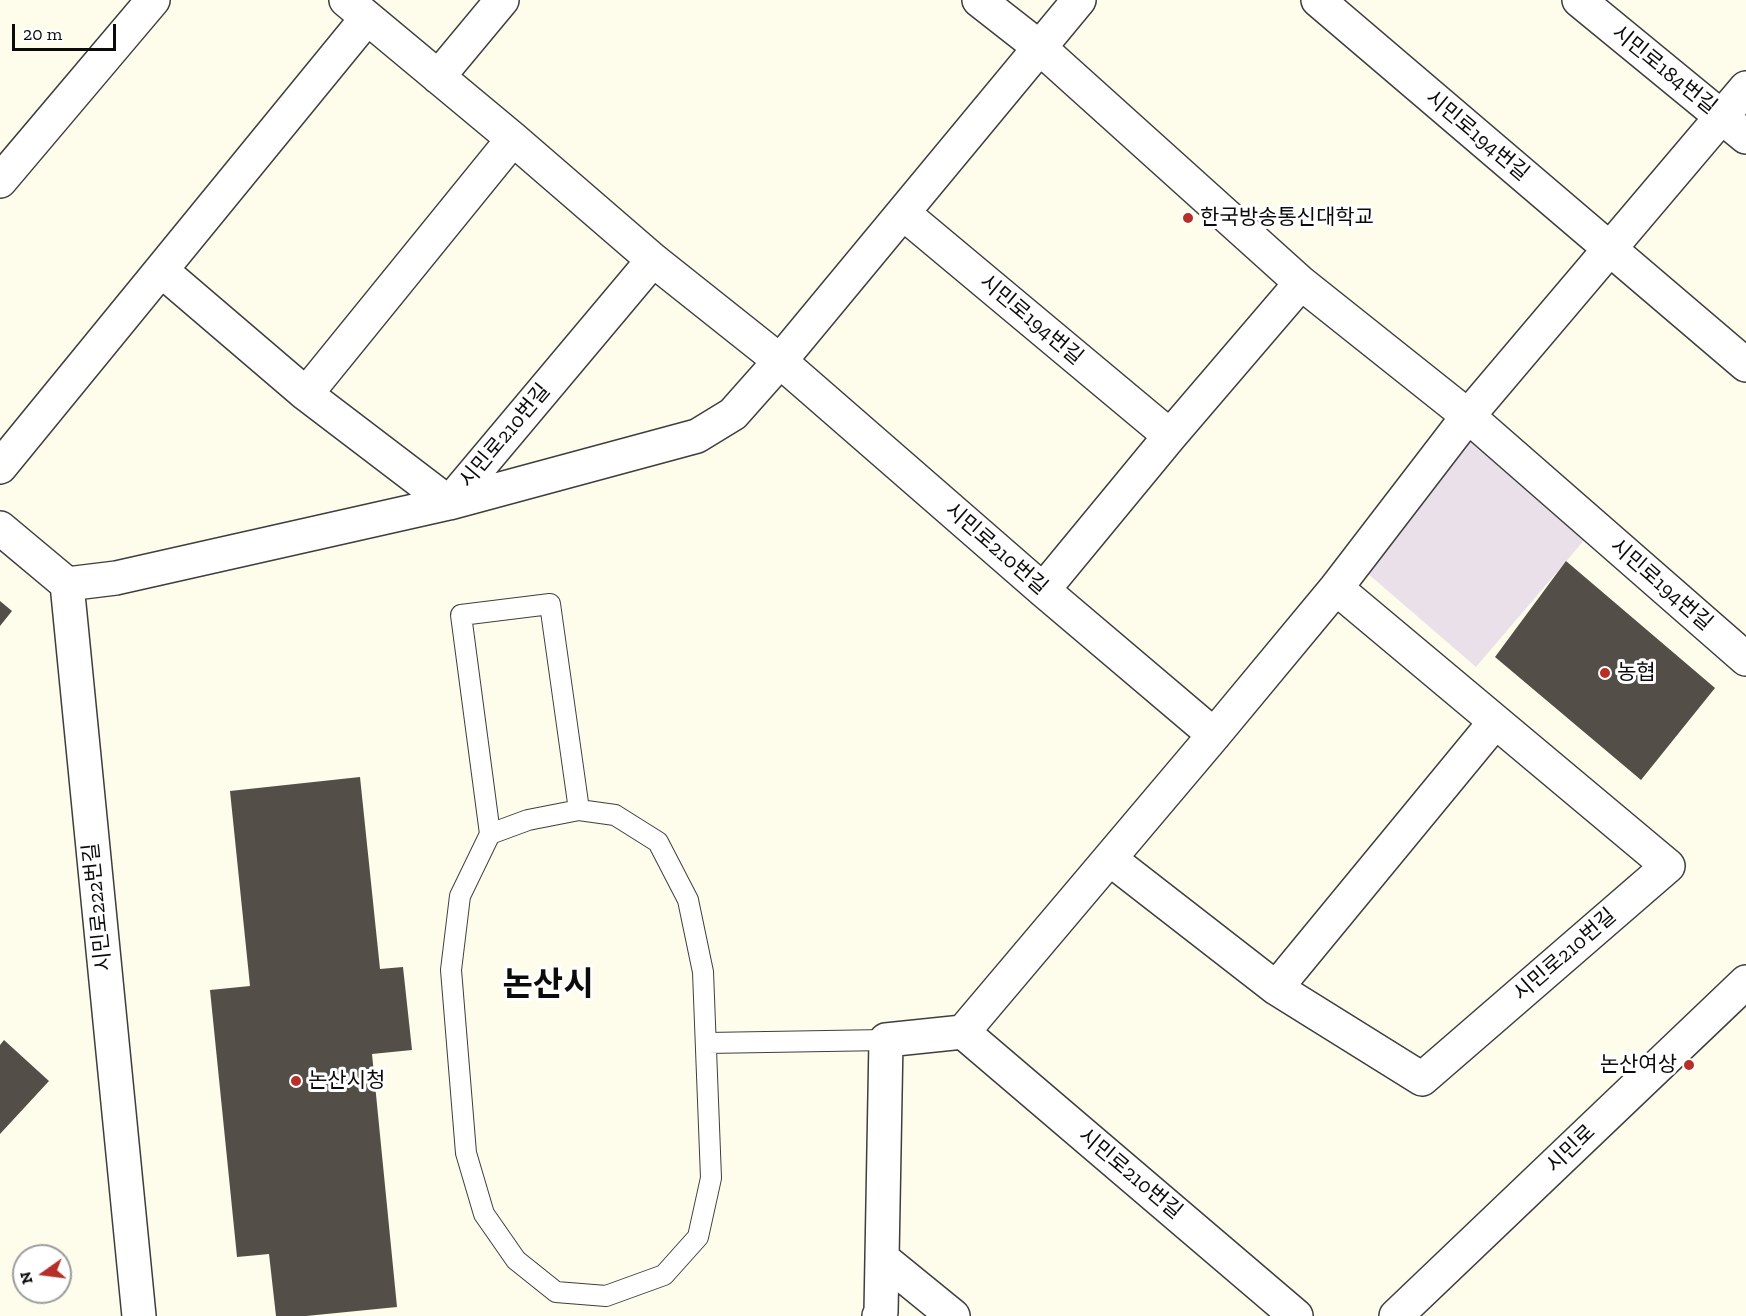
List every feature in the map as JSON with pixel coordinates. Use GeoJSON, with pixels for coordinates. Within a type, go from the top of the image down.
{"type":"FeatureCollection","features":[{"type":"Feature","properties":{"kind":"street"},"geometry":{"type":"LineString","coordinates":[[0,181],[153,0]]}},
{"type":"Feature","properties":{"kind":"street"},"geometry":{"type":"LineString","coordinates":[[438,77],[502,0]]}},
{"type":"Feature","properties":{"kind":"street","name":"시민로194번길"},"geometry":{"type":"LineString","coordinates":[[979,0],[1039,47],[1301,283],[1468,416],[1746,659]]}},
{"type":"Feature","properties":{"kind":"street"},"geometry":{"type":"LineString","coordinates":[[0,528],[67,584],[116,578],[449,503],[697,436],[733,414],[780,361],[1079,0]]}},
{"type":"Feature","properties":{"kind":"street","name":"시민로194번길"},"geometry":{"type":"LineString","coordinates":[[1318,0],[1746,365]]}},
{"type":"Feature","properties":{"kind":"street","name":"시민로184번길"},"geometry":{"type":"LineString","coordinates":[[1579,0],[1734,127],[1746,88]]}},
{"type":"Feature","properties":{"kind":"street","name":"시민로210번길"},"geometry":{"type":"LineString","coordinates":[[0,467],[161,270],[356,9],[513,139],[653,260],[780,361],[1214,735]]}},
{"type":"Feature","properties":{"kind":"street"},"geometry":{"type":"LineString","coordinates":[[879,1316],[883,1259],[886,1040],[963,1032],[1336,588],[1468,416],[1610,248],[1734,127]]}},
{"type":"Feature","properties":{"kind":"street"},"geometry":{"type":"LineString","coordinates":[[306,394],[513,139]]}},
{"type":"Feature","properties":{"kind":"street","name":"시민로194번길"},"geometry":{"type":"LineString","coordinates":[[903,213],[1170,436]]}},
{"type":"Feature","properties":{"kind":"street","name":"시민로210번길"},"geometry":{"type":"LineString","coordinates":[[161,270],[306,394],[449,503],[653,260]]}},
{"type":"Feature","properties":{"kind":"street"},"geometry":{"type":"LineString","coordinates":[[1043,590],[1170,436],[1301,283]]}},
{"type":"Feature","properties":{"kind":"street","name":"시민로222번길"},"geometry":{"type":"LineString","coordinates":[[67,584],[139,1316]]}},
{"type":"Feature","properties":{"kind":"street","name":"시민로210번길"},"geometry":{"type":"LineString","coordinates":[[1110,859],[1276,988],[1422,1079],[1668,866],[1336,588]]}},
{"type":"Feature","properties":{"kind":"street"},"geometry":{"type":"LineString","coordinates":[[1276,988],[1495,722]]}},
{"type":"Feature","properties":{"kind":"street","name":"시민로"},"geometry":{"type":"LineString","coordinates":[[1396,1316],[1746,982]]}},
{"type":"Feature","properties":{"kind":"street","name":"시민로210번길"},"geometry":{"type":"LineString","coordinates":[[963,1032],[1296,1316]]}},
{"type":"Feature","properties":{"kind":"street"},"geometry":{"type":"LineString","coordinates":[[883,1259],[953,1316]]}},
{"type":"Feature","properties":{"kind":"lane"},"geometry":{"type":"LineString","coordinates":[[490,834],[528,819],[579,810],[615,815],[658,842],[688,900],[703,972],[711,1178],[698,1237],[664,1275],[606,1296],[556,1292],[516,1260],[484,1214],[466,1153],[451,970],[460,896],[490,834],[461,615],[550,604],[579,810]]}},
{"type":"Feature","properties":{"kind":"lane"},"geometry":{"type":"LineString","coordinates":[[707,1043],[886,1040]]}},
{"type":"Feature","properties":{"kind":"shaded area"},"geometry":{"type":"Polygon","coordinates":[[[1469,437],[1586,538],[1476,667],[1359,566],[1469,437]]]}},
{"type":"Feature","properties":{"kind":"building","name":"농협"},"geometry":{"type":"Polygon","coordinates":[[[1566,561],[1715,688],[1641,780],[1495,657],[1566,561]]]}},
{"type":"Feature","properties":{"kind":"building"},"geometry":{"type":"Polygon","coordinates":[[[0,601],[12,611],[0,626],[0,601]]]}},
{"type":"Feature","properties":{"kind":"building","name":"논산시청"},"geometry":{"type":"Polygon","coordinates":[[[360,777],[380,969],[403,967],[412,1050],[372,1054],[397,1307],[306,1316],[276,1316],[269,1254],[237,1257],[210,990],[250,986],[230,791],[360,777]]]}},
{"type":"Feature","properties":{"kind":"building"},"geometry":{"type":"Polygon","coordinates":[[[4,1040],[49,1081],[0,1134],[0,1045],[4,1040]]]}},
{"type":"Feature","properties":{"kind":"place","name":"한국방송통신대학교"},"geometry":{"type":"Point","coordinates":[1188,218]}},
{"type":"Feature","properties":{"kind":"place","name":"농협"},"geometry":{"type":"Point","coordinates":[1605,673]}},
{"type":"Feature","properties":{"kind":"place","name":"논산여상"},"geometry":{"type":"Point","coordinates":[1689,1065]}},
{"type":"Feature","properties":{"kind":"place","name":"논산시청"},"geometry":{"type":"Point","coordinates":[296,1081]}},
{"type":"Feature","properties":{"kind":"district","name":"논산시"},"geometry":{"type":"Point","coordinates":[548,986]}}]}
